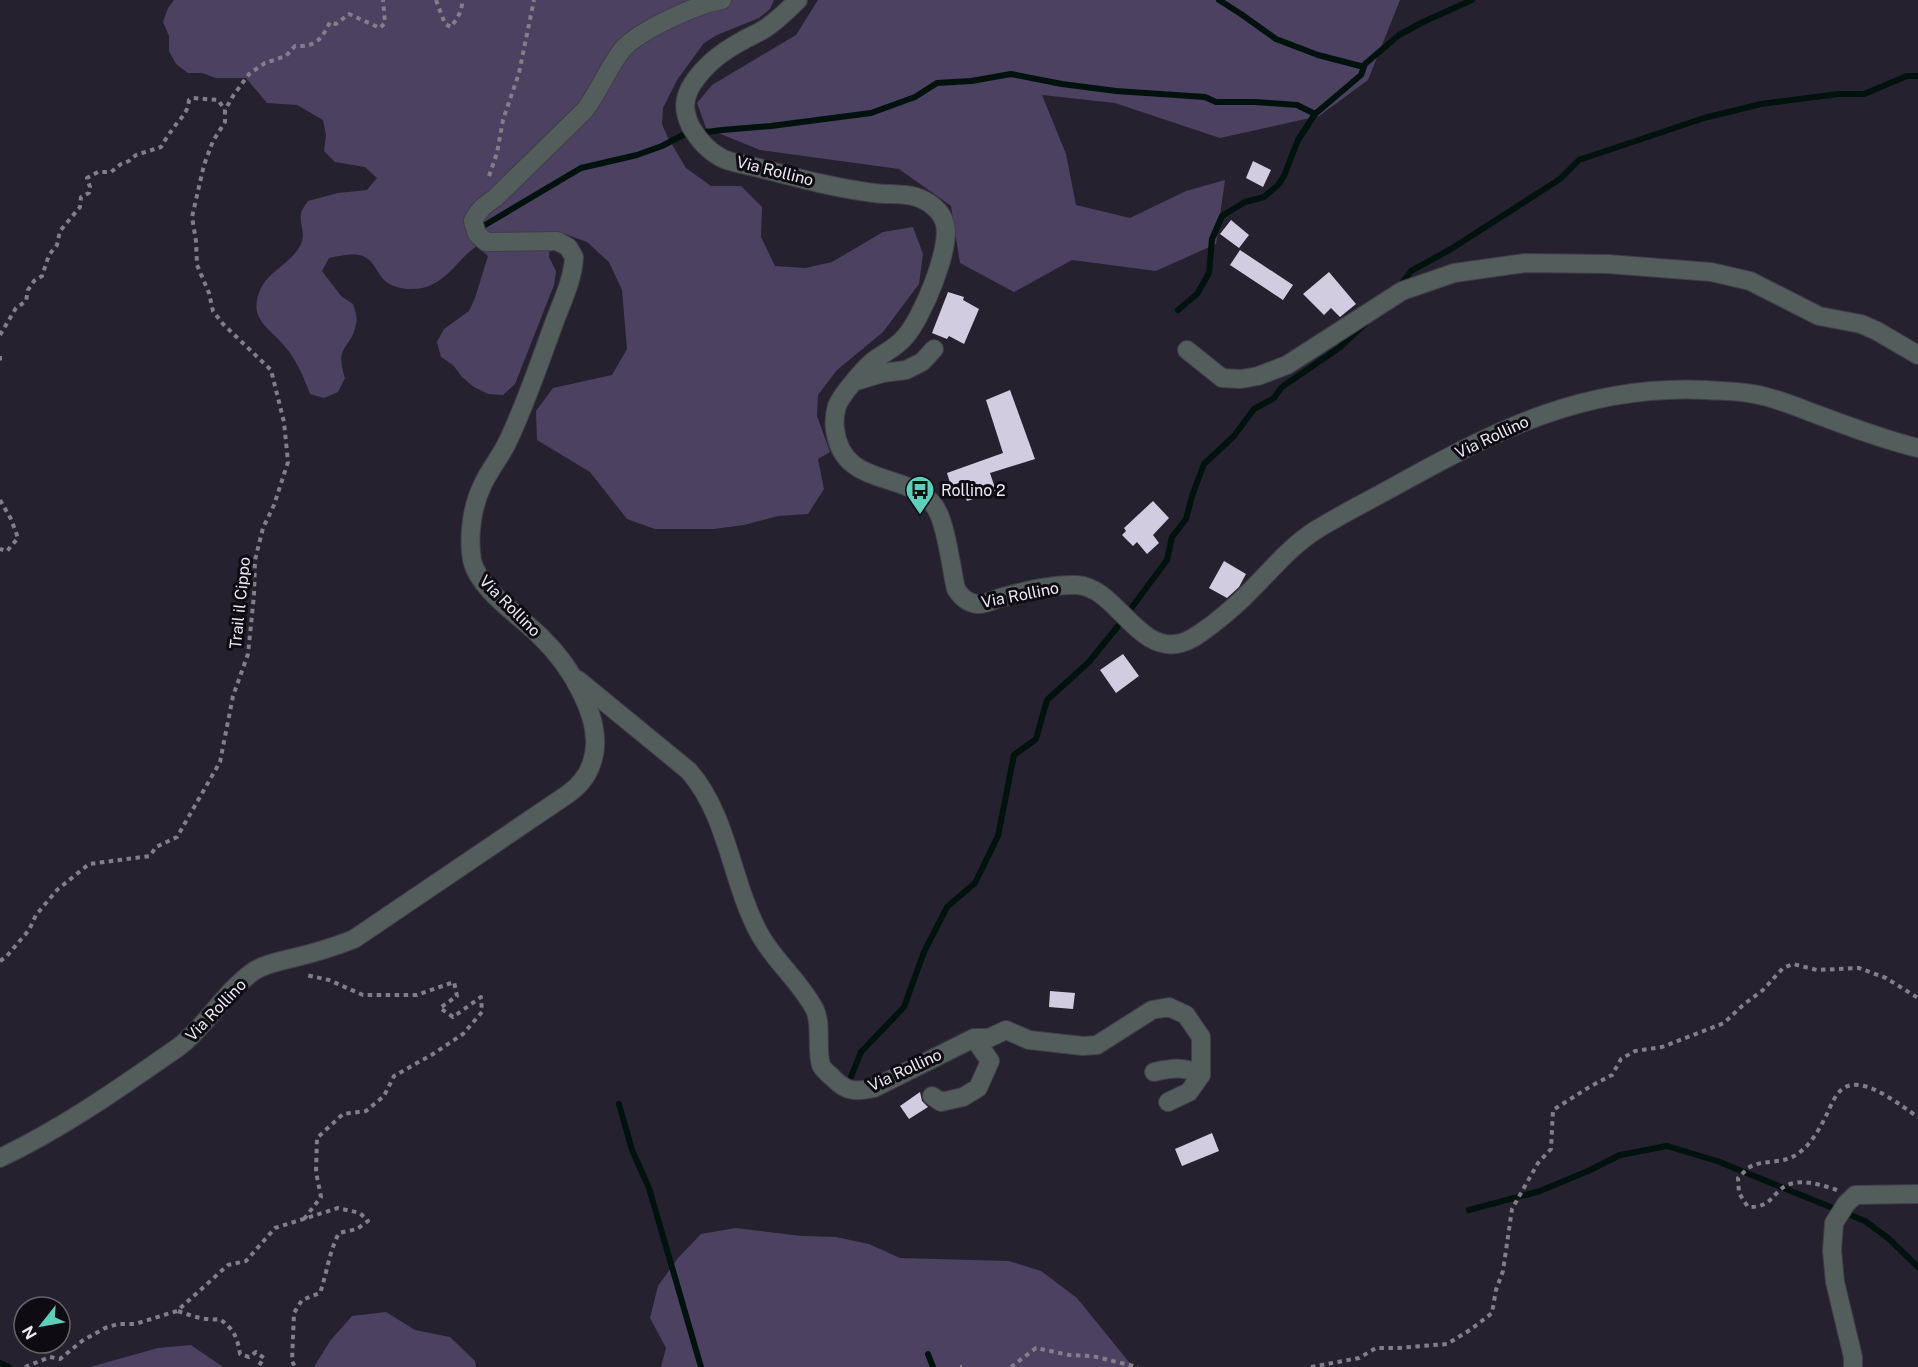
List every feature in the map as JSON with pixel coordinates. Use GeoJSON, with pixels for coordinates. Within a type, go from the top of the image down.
{"type":"FeatureCollection","features":[{"type":"Feature","properties":{"kind":"street","name":"Via Rollino"},"geometry":{"type":"LineString","coordinates":[[722,0],[709,2],[672,19],[629,43],[620,52],[597,94],[585,110],[484,206],[473,221],[477,234],[486,242],[556,241],[573,251],[574,257],[570,283],[537,373],[507,442],[482,484],[474,511],[471,533],[473,562],[479,575],[497,597],[543,638],[572,674],[688,771],[702,786],[712,806],[752,918],[760,935],[817,1013],[821,1066],[841,1087],[858,1091],[874,1088],[974,1038],[989,1038],[1006,1030],[1029,1040],[1083,1046],[1097,1045],[1152,1010],[1169,1007],[1186,1015],[1201,1037],[1202,1075]]}},
{"type":"Feature","properties":{"kind":"street","name":"Via Rollino"},"geometry":{"type":"LineString","coordinates":[[798,0],[765,29],[739,42],[716,58],[695,81],[686,95],[684,106],[686,117],[700,140],[722,158],[840,187],[915,197],[927,202],[938,211],[945,224],[946,240],[942,259],[926,301],[907,336],[871,363],[838,405],[835,428],[842,453],[849,462],[861,470],[914,491],[933,504],[942,521],[956,589],[960,596],[974,604],[984,604],[998,598],[1041,588],[1077,585],[1089,587],[1100,594],[1137,628],[1158,642],[1168,645],[1180,644],[1194,638],[1232,609],[1315,530],[1421,472],[1536,416],[1565,406],[1616,395],[1656,390],[1757,394],[1863,432],[1918,448]]}},
{"type":"Feature","properties":{"kind":"street"},"geometry":{"type":"LineString","coordinates":[[1187,351],[1222,378],[1241,379],[1258,376],[1287,365],[1402,291],[1454,273],[1525,263],[1608,264],[1711,272],[1750,281],[1819,316],[1869,327],[1918,355]]}},
{"type":"Feature","properties":{"kind":"street"},"geometry":{"type":"LineString","coordinates":[[856,381],[883,373],[906,370],[922,362],[933,349]]}},
{"type":"Feature","properties":{"kind":"street","name":"Via Rollino"},"geometry":{"type":"LineString","coordinates":[[0,1158],[38,1140],[180,1047],[192,1037],[240,982],[256,970],[354,939],[568,795],[580,784],[593,762],[595,735],[592,721],[572,674]]}},
{"type":"Feature","properties":{"kind":"street"},"geometry":{"type":"LineString","coordinates":[[932,1096],[941,1102],[963,1097],[978,1088],[990,1061],[974,1038]]}},
{"type":"Feature","properties":{"kind":"street"},"geometry":{"type":"LineString","coordinates":[[1154,1072],[1173,1068],[1190,1068],[1202,1075],[1189,1092],[1168,1102]]}},
{"type":"Feature","properties":{"kind":"street"},"geometry":{"type":"LineString","coordinates":[[1853,1367],[1853,1357],[1835,1282],[1834,1223],[1846,1204],[1855,1195],[1918,1194]]}},
{"type":"Feature","properties":{"kind":"path","name":"Trail il Cippo"},"geometry":{"type":"LineString","coordinates":[[0,961],[29,930],[36,915],[57,890],[89,864],[150,856],[156,847],[177,837],[220,762],[233,696],[248,654],[255,560],[263,528],[274,505],[288,462],[284,422],[271,370],[213,311],[209,293],[197,265],[192,217],[204,165],[213,141],[225,122],[225,111],[249,74],[265,63],[286,56],[295,46],[309,46],[322,38],[330,22],[336,24],[349,14],[380,28],[384,23],[383,0]]}},
{"type":"Feature","properties":{"kind":"path"},"geometry":{"type":"LineString","coordinates":[[436,0],[445,24],[451,27],[457,20],[462,0]]}},
{"type":"Feature","properties":{"kind":"path"},"geometry":{"type":"LineString","coordinates":[[487,183],[497,153],[503,120],[519,73],[534,0]]}},
{"type":"Feature","properties":{"kind":"path"},"geometry":{"type":"LineString","coordinates":[[0,335],[16,308],[26,301],[28,290],[34,281],[42,276],[49,255],[57,245],[60,231],[80,207],[81,196],[89,193],[87,178],[98,172],[111,172],[121,164],[129,162],[136,155],[161,147],[183,117],[189,100],[193,98],[218,100],[225,111]]}},
{"type":"Feature","properties":{"kind":"path"},"geometry":{"type":"LineString","coordinates":[[0,356],[0,365]]}},
{"type":"Feature","properties":{"kind":"path"},"geometry":{"type":"LineString","coordinates":[[0,500],[11,519],[18,538],[7,551],[0,549]]}},
{"type":"Feature","properties":{"kind":"path"},"geometry":{"type":"LineString","coordinates":[[304,1219],[321,1197],[316,1172],[317,1138],[343,1114],[366,1110],[384,1096],[394,1076],[434,1054],[463,1034],[482,1012],[481,997],[453,1017],[440,1008],[457,996],[454,982],[417,995],[363,995],[329,980],[306,975],[306,965],[326,949]]}},
{"type":"Feature","properties":{"kind":"path"},"geometry":{"type":"LineString","coordinates":[[1311,1367],[1359,1358],[1376,1348],[1447,1344],[1470,1330],[1492,1312],[1496,1290],[1503,1271],[1512,1209],[1538,1163],[1551,1149],[1553,1110],[1612,1075],[1621,1059],[1635,1052],[1662,1047],[1724,1023],[1763,990],[1783,968],[1793,964],[1816,970],[1859,968],[1886,978],[1918,998]]}},
{"type":"Feature","properties":{"kind":"path"},"geometry":{"type":"LineString","coordinates":[[1855,1195],[1811,1183],[1793,1183],[1780,1190],[1769,1203],[1760,1207],[1748,1207],[1739,1193],[1738,1178],[1749,1167],[1788,1161],[1802,1151],[1817,1132],[1835,1097],[1846,1086],[1860,1084],[1881,1092],[1918,1117]]}},
{"type":"Feature","properties":{"kind":"path"},"geometry":{"type":"LineString","coordinates":[[25,1367],[50,1357],[60,1359],[82,1341],[105,1328],[118,1324],[135,1324],[177,1311],[228,1265],[246,1261],[275,1228],[338,1208],[360,1212],[368,1221],[357,1229],[339,1233],[331,1249],[330,1262],[320,1293],[302,1300],[294,1313],[292,1361],[295,1367]]}},
{"type":"Feature","properties":{"kind":"path"},"geometry":{"type":"LineString","coordinates":[[177,1311],[208,1321],[220,1319],[232,1329],[240,1354],[249,1357],[256,1352],[264,1358],[258,1367]]}},
{"type":"Feature","properties":{"kind":"path"},"geometry":{"type":"LineString","coordinates":[[1011,1367],[1036,1348],[1069,1355],[1092,1356],[1138,1367]]}},
{"type":"Feature","properties":{"kind":"shaded area"},"geometry":{"type":"Polygon","coordinates":[[[174,0],[774,0],[770,9],[759,18],[717,35],[704,43],[677,80],[663,108],[662,124],[668,138],[686,168],[711,186],[741,186],[762,207],[761,237],[775,266],[805,268],[832,262],[883,232],[913,227],[923,254],[919,284],[883,332],[837,370],[818,395],[817,416],[830,452],[818,459],[824,489],[808,514],[778,516],[744,525],[714,529],[655,529],[627,519],[590,472],[537,440],[536,411],[553,388],[612,375],[627,349],[622,290],[609,262],[587,242],[565,234],[550,242],[549,257],[556,271],[554,285],[515,384],[503,395],[488,394],[474,387],[453,365],[441,357],[437,342],[444,329],[469,311],[475,298],[488,256],[477,246],[444,277],[419,289],[399,288],[387,283],[365,257],[347,255],[329,258],[322,271],[341,296],[353,304],[357,322],[342,353],[345,378],[338,392],[324,398],[310,394],[291,354],[258,316],[257,299],[265,282],[297,251],[301,244],[303,236],[301,213],[308,201],[338,193],[367,190],[377,178],[365,167],[335,162],[324,151],[326,135],[323,120],[297,105],[267,103],[246,78],[216,78],[202,73],[188,73],[176,64],[169,51],[169,36],[163,22],[174,0]]]}},
{"type":"Feature","properties":{"kind":"shaded area"},"geometry":{"type":"Polygon","coordinates":[[[818,0],[1400,0],[1368,80],[1319,116],[1220,138],[1115,103],[1042,95],[1066,154],[1076,205],[1130,218],[1186,191],[1225,180],[1216,244],[1156,271],[1072,260],[1014,292],[960,263],[951,206],[899,169],[760,150],[706,128],[697,103],[712,85],[796,35],[818,0]]]}},
{"type":"Feature","properties":{"kind":"shaded area"},"geometry":{"type":"Polygon","coordinates":[[[736,1228],[802,1236],[836,1237],[869,1244],[900,1258],[1009,1261],[1041,1271],[1077,1298],[1133,1367],[661,1367],[666,1348],[650,1318],[658,1286],[678,1258],[701,1234],[736,1228]]]}},
{"type":"Feature","properties":{"kind":"shaded area"},"geometry":{"type":"Polygon","coordinates":[[[386,1312],[415,1330],[450,1337],[475,1361],[476,1367],[314,1367],[330,1341],[352,1316],[386,1312]]]}},
{"type":"Feature","properties":{"kind":"shaded area"},"geometry":{"type":"Polygon","coordinates":[[[191,1345],[223,1367],[90,1367],[158,1348],[191,1345]]]}},
{"type":"Feature","properties":{"kind":"building"},"geometry":{"type":"Polygon","coordinates":[[[1253,161],[1271,170],[1263,187],[1246,178],[1253,161]]]}},
{"type":"Feature","properties":{"kind":"building"},"geometry":{"type":"Polygon","coordinates":[[[1231,220],[1249,235],[1239,248],[1220,234],[1231,220]]]}},
{"type":"Feature","properties":{"kind":"building"},"geometry":{"type":"Polygon","coordinates":[[[1240,250],[1293,285],[1283,300],[1230,265],[1240,250]]]}},
{"type":"Feature","properties":{"kind":"building"},"geometry":{"type":"Polygon","coordinates":[[[1329,272],[1356,304],[1340,317],[1331,308],[1324,315],[1303,294],[1329,272]]]}},
{"type":"Feature","properties":{"kind":"building"},"geometry":{"type":"Polygon","coordinates":[[[948,292],[964,297],[963,300],[979,309],[964,344],[949,336],[947,339],[932,333],[948,292]]]}},
{"type":"Feature","properties":{"kind":"building"},"geometry":{"type":"Polygon","coordinates":[[[1010,390],[1035,459],[990,473],[996,491],[967,501],[961,482],[951,486],[947,473],[1003,453],[986,400],[1010,390]]]}},
{"type":"Feature","properties":{"kind":"building"},"geometry":{"type":"Polygon","coordinates":[[[1153,501],[1169,518],[1153,535],[1159,543],[1147,554],[1137,542],[1133,546],[1122,535],[1126,531],[1124,528],[1153,501]]]}},
{"type":"Feature","properties":{"kind":"building"},"geometry":{"type":"Polygon","coordinates":[[[1224,561],[1246,574],[1239,587],[1227,598],[1209,588],[1224,561]]]}},
{"type":"Feature","properties":{"kind":"building"},"geometry":{"type":"Polygon","coordinates":[[[1123,654],[1139,676],[1116,693],[1100,670],[1123,654]]]}},
{"type":"Feature","properties":{"kind":"building"},"geometry":{"type":"Polygon","coordinates":[[[1050,991],[1075,993],[1073,1009],[1049,1007],[1050,991]]]}},
{"type":"Feature","properties":{"kind":"building"},"geometry":{"type":"Polygon","coordinates":[[[920,1092],[922,1101],[928,1107],[909,1119],[900,1106],[920,1092]]]}},
{"type":"Feature","properties":{"kind":"building"},"geometry":{"type":"Polygon","coordinates":[[[1212,1133],[1219,1151],[1182,1166],[1175,1149],[1212,1133]]]}},
{"type":"Feature","properties":{"kind":"waterway"},"geometry":{"type":"LineString","coordinates":[[1219,0],[1276,39],[1318,55],[1364,67]]}},
{"type":"Feature","properties":{"kind":"waterway"},"geometry":{"type":"LineString","coordinates":[[1178,310],[1197,294],[1209,273],[1212,239],[1222,216],[1245,202],[1264,197],[1278,185],[1284,176],[1298,140],[1315,114],[1361,75],[1365,64],[1399,35],[1472,0]]}},
{"type":"Feature","properties":{"kind":"waterway"},"geometry":{"type":"LineString","coordinates":[[485,225],[581,168],[637,155],[683,135],[871,113],[915,97],[937,83],[971,81],[1011,74],[1116,91],[1205,97],[1216,102],[1297,105],[1315,114]]}},
{"type":"Feature","properties":{"kind":"waterway"},"geometry":{"type":"LineString","coordinates":[[1399,287],[1411,271],[1451,249],[1560,179],[1579,160],[1704,118],[1761,104],[1838,94],[1864,94],[1907,76],[1918,76]]}},
{"type":"Feature","properties":{"kind":"waterway"},"geometry":{"type":"LineString","coordinates":[[851,1077],[861,1052],[904,1007],[924,952],[947,907],[975,883],[998,836],[1014,755],[1036,739],[1047,700],[1089,662],[1167,560],[1172,537],[1186,519],[1204,464],[1234,436],[1254,409],[1274,398],[1282,387],[1339,348],[1366,323]]}},
{"type":"Feature","properties":{"kind":"waterway"},"geometry":{"type":"LineString","coordinates":[[619,1104],[632,1150],[649,1188],[701,1367]]}},
{"type":"Feature","properties":{"kind":"waterway"},"geometry":{"type":"LineString","coordinates":[[1469,1210],[1540,1191],[1620,1155],[1667,1146],[1717,1161],[1865,1221],[1888,1238],[1918,1267]]}},
{"type":"Feature","properties":{"kind":"waterway"},"geometry":{"type":"LineString","coordinates":[[928,1354],[933,1367]]}},
{"type":"Feature","properties":{"kind":"waterway"},"geometry":{"type":"LineString","coordinates":[[0,1363],[9,1367]]}},
{"type":"Feature","properties":{"kind":"place","name":"Rollino 2"},"geometry":{"type":"Point","coordinates":[920,516]}}]}
